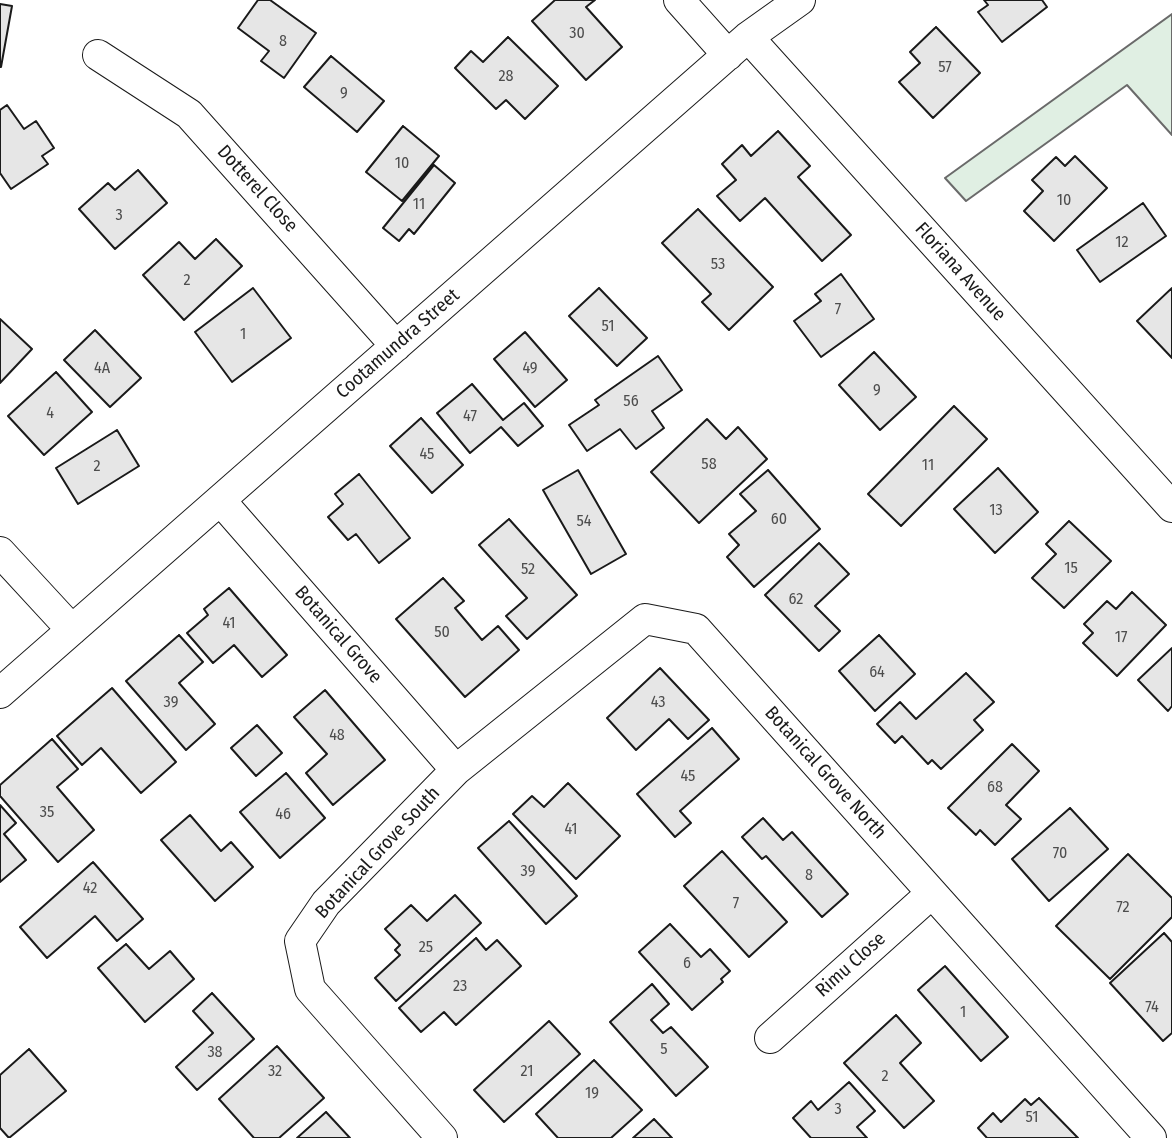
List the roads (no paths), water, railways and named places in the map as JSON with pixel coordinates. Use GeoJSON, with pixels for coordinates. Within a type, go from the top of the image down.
{"type":"FeatureCollection","features":[{"type":"Feature","properties":{"kind":"street","name":"Floriana Avenue"},"geometry":{"type":"LineString","coordinates":[[679,0],[738,46],[1172,507]]}},
{"type":"Feature","properties":{"kind":"street","name":"Cootamundra Street"},"geometry":{"type":"LineString","coordinates":[[0,693],[738,46],[800,0]]}},
{"type":"Feature","properties":{"kind":"street","name":"Dotterel Close"},"geometry":{"type":"LineString","coordinates":[[98,55],[189,114],[396,346]]}},
{"type":"Feature","properties":{"kind":"street","name":"Botanical Grove"},"geometry":{"type":"LineString","coordinates":[[219,500],[456,770]]}},
{"type":"Feature","properties":{"kind":"street"},"geometry":{"type":"LineString","coordinates":[[0,552],[72,630]]}},
{"type":"Feature","properties":{"kind":"street","name":"Botanical Grove North"},"geometry":{"type":"LineString","coordinates":[[456,770],[645,619],[696,629],[1151,1138]]}},
{"type":"Feature","properties":{"kind":"street","name":"Botanical Grove South"},"geometry":{"type":"LineString","coordinates":[[442,1138],[310,989],[300,941],[326,903],[456,770]]}},
{"type":"Feature","properties":{"kind":"street","name":"Rimu Close"},"geometry":{"type":"LineString","coordinates":[[770,1038],[932,893]]}}]}
